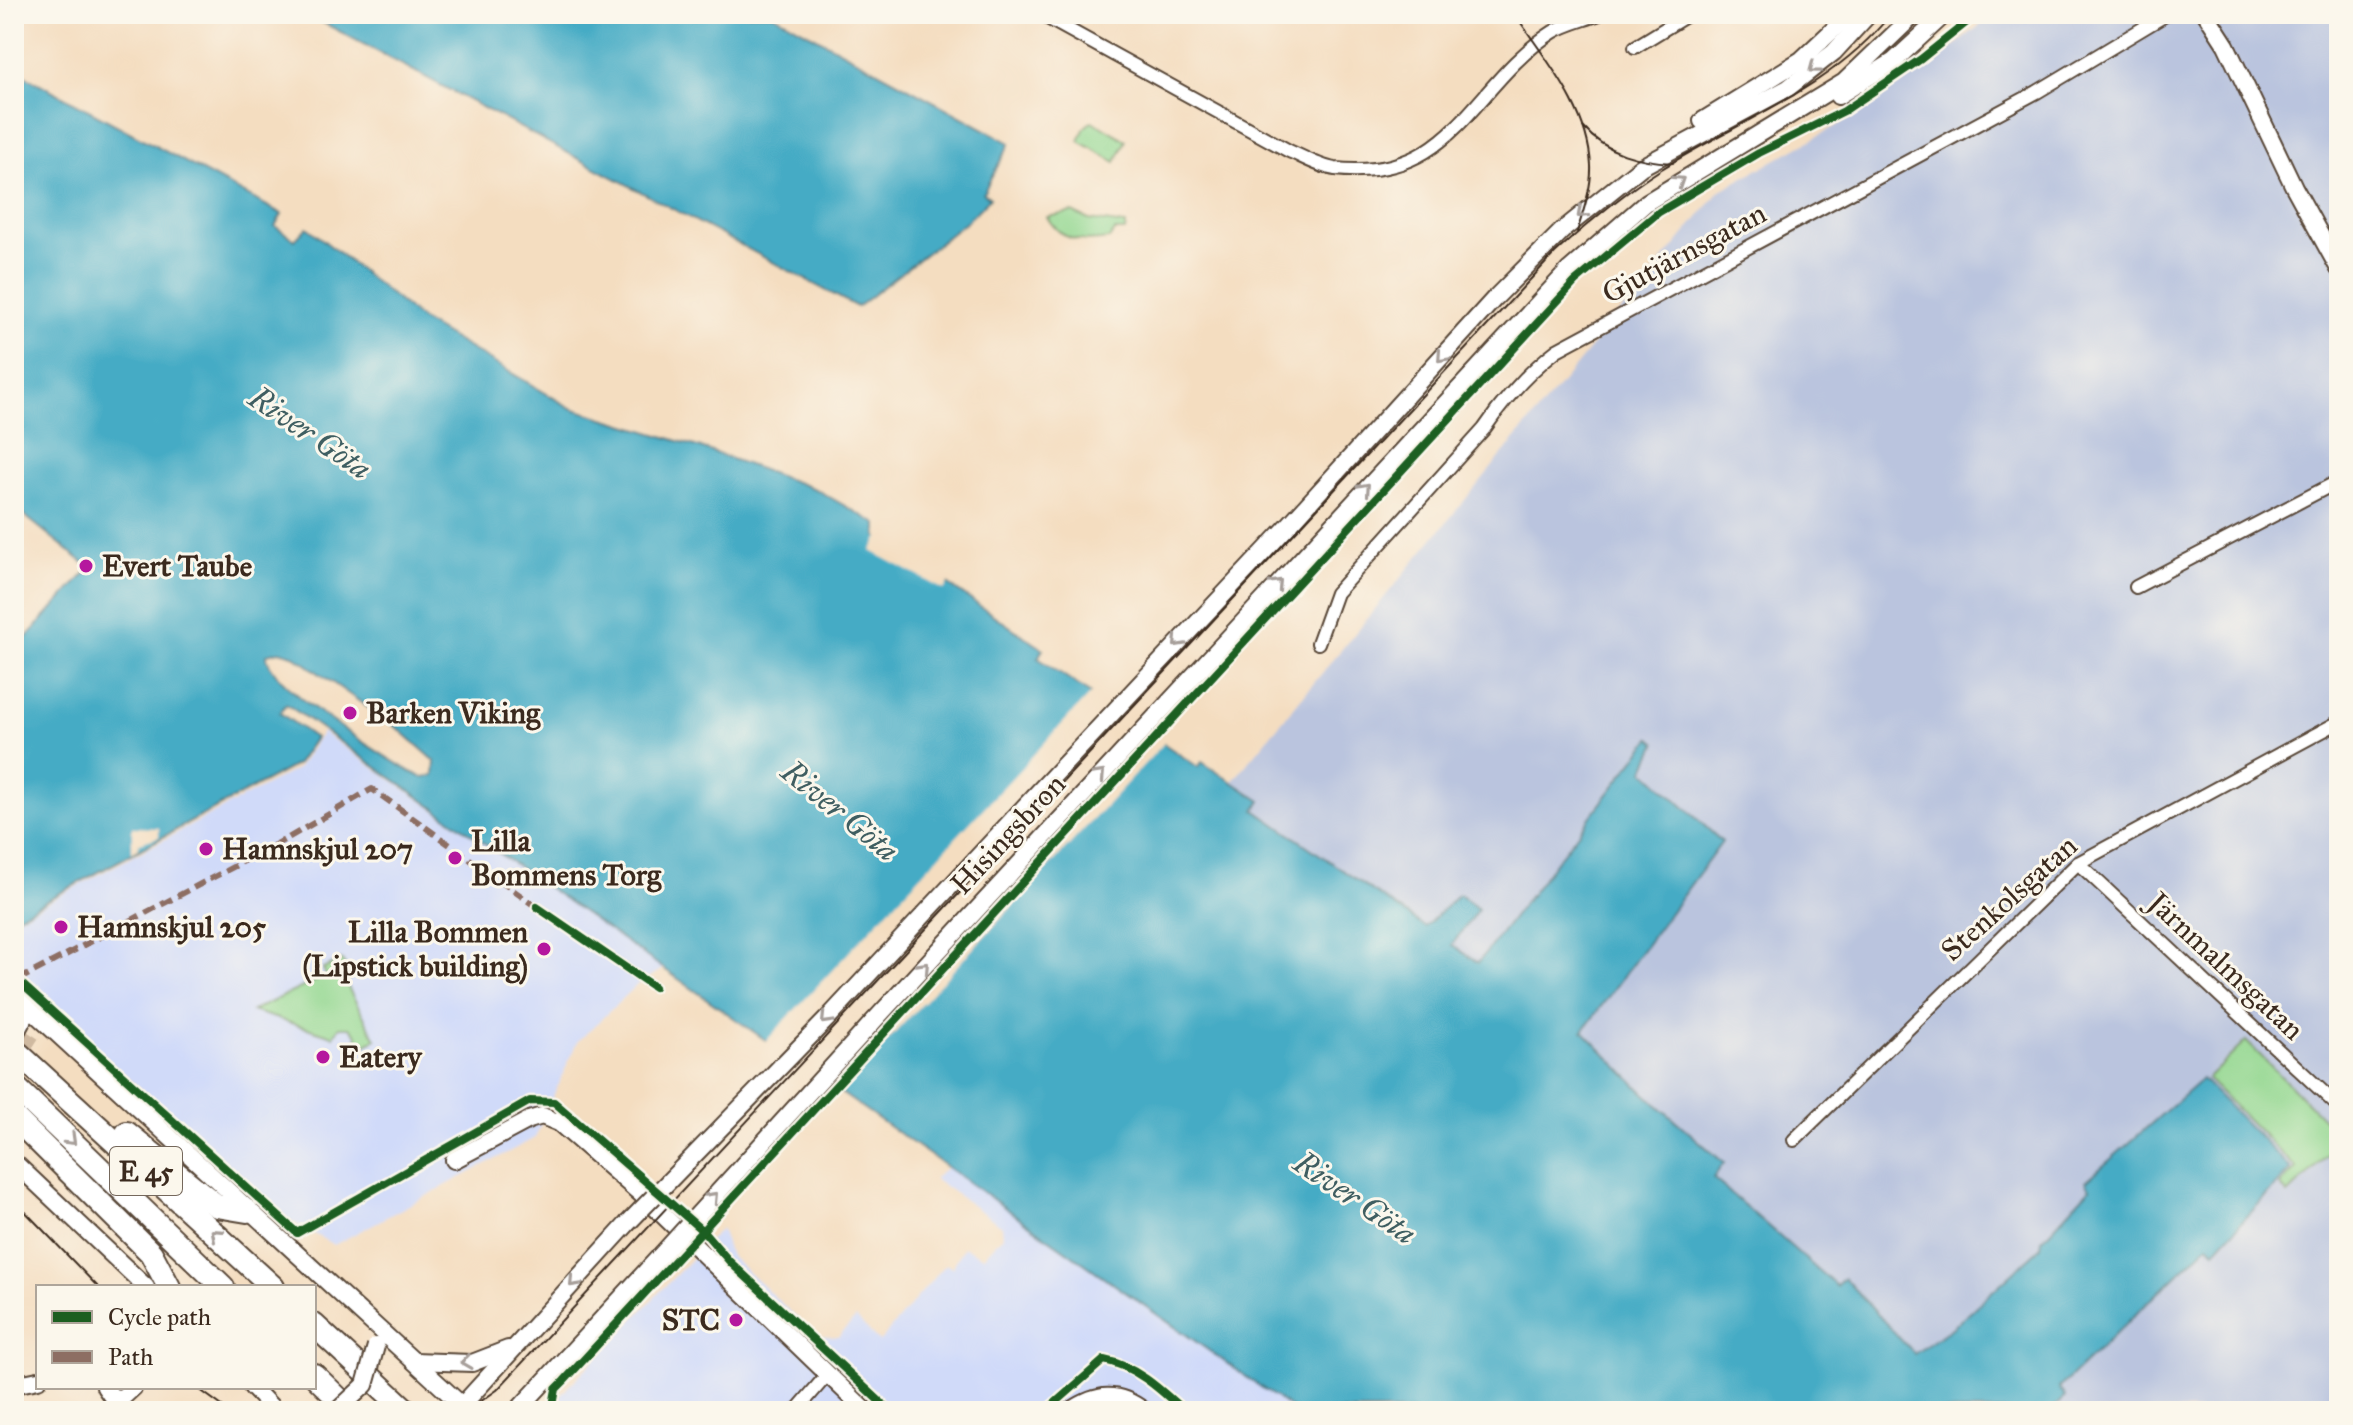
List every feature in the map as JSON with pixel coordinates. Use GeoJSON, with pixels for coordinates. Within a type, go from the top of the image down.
{"type":"FeatureCollection","features":[{"type":"Feature","properties":{"kind":"highway","name":"E 45"},"geometry":{"type":"LineString","coordinates":[[24,1048],[217,1206],[247,1211]]}},
{"type":"Feature","properties":{"kind":"highway","name":"E 45"},"geometry":{"type":"LineString","coordinates":[[24,1048],[271,1285]]}},
{"type":"Feature","properties":{"kind":"highway","name":"E 45"},"geometry":{"type":"LineString","coordinates":[[14,1086],[221,1285]]}},
{"type":"Feature","properties":{"kind":"highway"},"geometry":{"type":"LineString","coordinates":[[14,1117],[151,1253],[168,1285]]}},
{"type":"Feature","properties":{"kind":"highway"},"geometry":{"type":"LineString","coordinates":[[316,1327],[407,1411]]}},
{"type":"Feature","properties":{"kind":"highway"},"geometry":{"type":"LineString","coordinates":[[316,1377],[351,1411]]}},
{"type":"Feature","properties":{"kind":"main road"},"geometry":{"type":"LineString","coordinates":[[1667,151],[1694,125],[1747,96],[1801,60],[1850,14]]}},
{"type":"Feature","properties":{"kind":"main road"},"geometry":{"type":"LineString","coordinates":[[1667,151],[1788,88],[1834,52],[1869,14]]}},
{"type":"Feature","properties":{"kind":"main road"},"geometry":{"type":"LineString","coordinates":[[1811,105],[1844,82],[1915,14]]}},
{"type":"Feature","properties":{"kind":"main road"},"geometry":{"type":"LineString","coordinates":[[1811,105],[1834,98],[1894,61],[1945,14]]}},
{"type":"Feature","properties":{"kind":"main road"},"geometry":{"type":"LineString","coordinates":[[2208,15],[2332,240],[2339,269]]}},
{"type":"Feature","properties":{"kind":"main road","name":"Hisingsbron"},"geometry":{"type":"LineString","coordinates":[[517,1411],[1520,319],[1615,226],[1647,202],[1811,105]]}},
{"type":"Feature","properties":{"kind":"main road","name":"Hisingsbron"},"geometry":{"type":"LineString","coordinates":[[462,1409],[627,1224],[826,1020],[1289,525],[1494,299],[1601,197],[1667,151]]}},
{"type":"Feature","properties":{"kind":"main road"},"geometry":{"type":"LineString","coordinates":[[14,994],[462,1409]]}},
{"type":"Feature","properties":{"kind":"main road"},"geometry":{"type":"LineString","coordinates":[[18,1006],[57,1033]]}},
{"type":"Feature","properties":{"kind":"main road"},"geometry":{"type":"LineString","coordinates":[[18,1006],[24,1048]]}},
{"type":"Feature","properties":{"kind":"main road"},"geometry":{"type":"LineString","coordinates":[[454,1160],[520,1123],[542,1116],[559,1123],[642,1195],[866,1411]]}},
{"type":"Feature","properties":{"kind":"main road"},"geometry":{"type":"LineString","coordinates":[[14,1162],[144,1285]]}},
{"type":"Feature","properties":{"kind":"main road"},"geometry":{"type":"LineString","coordinates":[[337,1411],[365,1385],[376,1346],[370,1324]]}},
{"type":"Feature","properties":{"kind":"main road","name":"Hisingsbron"},"geometry":{"type":"LineString","coordinates":[[412,1360],[472,1363],[517,1345]]}},
{"type":"Feature","properties":{"kind":"main road"},"geometry":{"type":"LineString","coordinates":[[14,1385],[36,1380]]}},
{"type":"Feature","properties":{"kind":"main road"},"geometry":{"type":"LineString","coordinates":[[534,1411],[538,1388]]}},
{"type":"Feature","properties":{"kind":"main road"},"geometry":{"type":"LineString","coordinates":[[106,1389],[112,1397],[122,1398],[132,1389]]}},
{"type":"Feature","properties":{"kind":"main road"},"geometry":{"type":"LineString","coordinates":[[254,1389],[272,1407],[284,1411]]}},
{"type":"Feature","properties":{"kind":"main road"},"geometry":{"type":"LineString","coordinates":[[1071,1411],[1086,1400],[1102,1395],[1123,1398],[1144,1411]]}},
{"type":"Feature","properties":{"kind":"street"},"geometry":{"type":"LineString","coordinates":[[1042,15],[1289,151],[1332,169],[1382,169],[1425,154],[1460,126],[1528,52],[1554,32],[1599,14]]}},
{"type":"Feature","properties":{"kind":"street"},"geometry":{"type":"LineString","coordinates":[[1635,47],[1689,14]]}},
{"type":"Feature","properties":{"kind":"street","name":"Gjutjärnsgatan"},"geometry":{"type":"LineString","coordinates":[[1318,643],[1336,593],[1484,429],[1513,390],[1557,350],[2037,92],[2167,14]]}},
{"type":"Feature","properties":{"kind":"street"},"geometry":{"type":"LineString","coordinates":[[2136,587],[2339,481]]}},
{"type":"Feature","properties":{"kind":"street","name":"Stenkolsgatan"},"geometry":{"type":"LineString","coordinates":[[1794,1140],[2078,863],[2339,722]]}},
{"type":"Feature","properties":{"kind":"street","name":"Järnmalmsgatan"},"geometry":{"type":"LineString","coordinates":[[2078,863],[2339,1107]]}},
{"type":"Feature","properties":{"kind":"street"},"geometry":{"type":"LineString","coordinates":[[796,1411],[827,1375]]}},
{"type":"Feature","properties":{"kind":"shaded area"},"geometry":{"type":"Polygon","coordinates":[[[1994,14],[2339,14],[2339,1411],[2050,1411],[2065,1397],[2059,1389],[2208,1244],[2214,1250],[2290,1169],[2202,1080],[2086,1182],[2091,1188],[2042,1240],[2041,1247],[1952,1328],[1914,1354],[1844,1279],[1836,1286],[1713,1177],[1724,1164],[1644,1093],[1582,1031],[1722,842],[1643,770],[1657,743],[1651,738],[1479,963],[1452,945],[1459,894],[1425,928],[1254,809],[1260,801],[1232,782],[1721,190],[1854,116],[1933,63],[1994,14]]]}},
{"type":"Feature","properties":{"kind":"shaded area"},"geometry":{"type":"Polygon","coordinates":[[[322,732],[664,968],[637,985],[577,1042],[535,1138],[334,1245],[285,1218],[14,976],[14,920],[298,768],[322,732]]]}},
{"type":"Feature","properties":{"kind":"shaded area"},"geometry":{"type":"Polygon","coordinates":[[[947,1167],[1295,1411],[558,1411],[560,1396],[721,1228],[730,1256],[817,1336],[838,1337],[856,1318],[879,1342],[946,1264],[952,1268],[964,1247],[983,1257],[1003,1236],[1002,1226],[934,1179],[947,1167]]]}},
{"type":"Feature","properties":{"kind":"green space"},"geometry":{"type":"Polygon","coordinates":[[[1092,121],[1126,140],[1116,162],[1079,141],[1085,127],[1092,121]]]}},
{"type":"Feature","properties":{"kind":"green space"},"geometry":{"type":"Polygon","coordinates":[[[1072,212],[1089,220],[1126,225],[1125,231],[1115,231],[1109,239],[1073,239],[1059,232],[1047,217],[1072,212]]]}},
{"type":"Feature","properties":{"kind":"green space"},"geometry":{"type":"Polygon","coordinates":[[[342,960],[351,978],[345,982],[376,1039],[363,1046],[356,1045],[357,1035],[350,1027],[340,1027],[333,1036],[252,1011],[326,976],[323,969],[342,960]]]}},
{"type":"Feature","properties":{"kind":"green space"},"geometry":{"type":"Polygon","coordinates":[[[2246,1041],[2339,1135],[2339,1144],[2288,1194],[2280,1185],[2296,1168],[2207,1079],[2246,1041]]]}},
{"type":"Feature","properties":{"kind":"water"},"geometry":{"type":"Polygon","coordinates":[[[307,14],[773,14],[1010,143],[983,193],[990,198],[967,221],[857,307],[307,14]]]}},
{"type":"Feature","properties":{"kind":"water","name":"River Göta"},"geometry":{"type":"Polygon","coordinates":[[[14,70],[282,214],[275,226],[295,240],[307,227],[423,321],[571,408],[698,447],[815,489],[877,524],[877,536],[1043,649],[1038,658],[1198,767],[1202,762],[1261,801],[1255,810],[1425,927],[1459,894],[1478,909],[1452,945],[1478,963],[1651,738],[1657,743],[1644,770],[1722,842],[1583,1031],[1644,1093],[1724,1163],[1713,1178],[1836,1286],[1844,1278],[1914,1354],[1952,1328],[2041,1247],[2042,1240],[2090,1188],[2086,1181],[2202,1079],[2291,1169],[2215,1251],[2208,1245],[2059,1388],[2065,1397],[2050,1411],[1295,1411],[286,704],[280,713],[315,738],[297,764],[14,918],[14,651],[90,568],[14,507],[14,70]],[[279,651],[267,654],[271,667],[304,700],[411,772],[424,778],[434,776],[435,761],[400,730],[293,655],[279,651]]]}},
{"type":"Feature","properties":{"kind":"pier"},"geometry":{"type":"Polygon","coordinates":[[[881,534],[950,580],[944,590],[871,551],[881,534]]]}},
{"type":"Feature","properties":{"kind":"pier"},"geometry":{"type":"Polygon","coordinates":[[[1093,691],[1166,741],[838,1094],[765,1042],[1093,691]]]}},
{"type":"Feature","properties":{"kind":"pier"},"geometry":{"type":"Polygon","coordinates":[[[132,827],[159,828],[159,837],[139,843],[138,849],[132,853],[132,827]]]}},
{"type":"Feature","properties":{"kind":"tunnel"},"geometry":{"type":"LineString","coordinates":[[14,1036],[40,1053]]}},
{"type":"Feature","properties":{"kind":"tram line"},"geometry":{"type":"LineString","coordinates":[[1515,14],[1564,86],[1588,144],[1590,182],[1577,232]]}},
{"type":"Feature","properties":{"kind":"tram line"},"geometry":{"type":"LineString","coordinates":[[467,1411],[497,1390],[1555,253],[1646,179],[1813,83],[1841,63],[1891,14]]}},
{"type":"Feature","properties":{"kind":"tram line"},"geometry":{"type":"LineString","coordinates":[[1583,127],[1613,150],[1673,163]]}},
{"type":"Feature","properties":{"kind":"tram line"},"geometry":{"type":"LineString","coordinates":[[14,1200],[96,1285]]}},
{"type":"Feature","properties":{"kind":"tram line"},"geometry":{"type":"LineString","coordinates":[[199,1389],[229,1411]]}},
{"type":"Feature","properties":{"kind":"tram line"},"geometry":{"type":"LineString","coordinates":[[91,1411],[133,1411]]}},
{"type":"Feature","properties":{"kind":"marked path"},"geometry":{"type":"LineString","coordinates":[[18,980],[288,838],[372,789],[542,911]]}},
{"type":"Feature","properties":{"kind":"cycle path"},"geometry":{"type":"LineString","coordinates":[[552,1411],[556,1389],[1575,282],[1659,212],[1759,153],[1844,111],[1921,59],[1977,14]]}},
{"type":"Feature","properties":{"kind":"cycle path"},"geometry":{"type":"LineString","coordinates":[[537,907],[654,987]]}},
{"type":"Feature","properties":{"kind":"cycle path"},"geometry":{"type":"LineString","coordinates":[[14,977],[297,1233],[530,1101],[554,1102],[705,1233],[730,1262],[890,1411]]}},
{"type":"Feature","properties":{"kind":"cycle path"},"geometry":{"type":"LineString","coordinates":[[1046,1411],[1104,1360],[1137,1373],[1184,1411]]}},
{"type":"Feature","properties":{"kind":"place","name":"Evert Taube"},"geometry":{"type":"Point","coordinates":[86,566]}},
{"type":"Feature","properties":{"kind":"place","name":"Barken Viking"},"geometry":{"type":"Point","coordinates":[350,713]}},
{"type":"Feature","properties":{"kind":"place","name":"Hamnskjul 207"},"geometry":{"type":"Point","coordinates":[206,849]}},
{"type":"Feature","properties":{"kind":"place","name":"Lilla Bommens Torg"},"geometry":{"type":"Point","coordinates":[455,858]}},
{"type":"Feature","properties":{"kind":"place","name":"Hamnskjul 205"},"geometry":{"type":"Point","coordinates":[61,927]}},
{"type":"Feature","properties":{"kind":"place","name":"Lilla Bommen (Lipstick building)"},"geometry":{"type":"Point","coordinates":[544,949]}},
{"type":"Feature","properties":{"kind":"place","name":"Eatery"},"geometry":{"type":"Point","coordinates":[323,1057]}},
{"type":"Feature","properties":{"kind":"place","name":"STC"},"geometry":{"type":"Point","coordinates":[736,1320]}}]}
